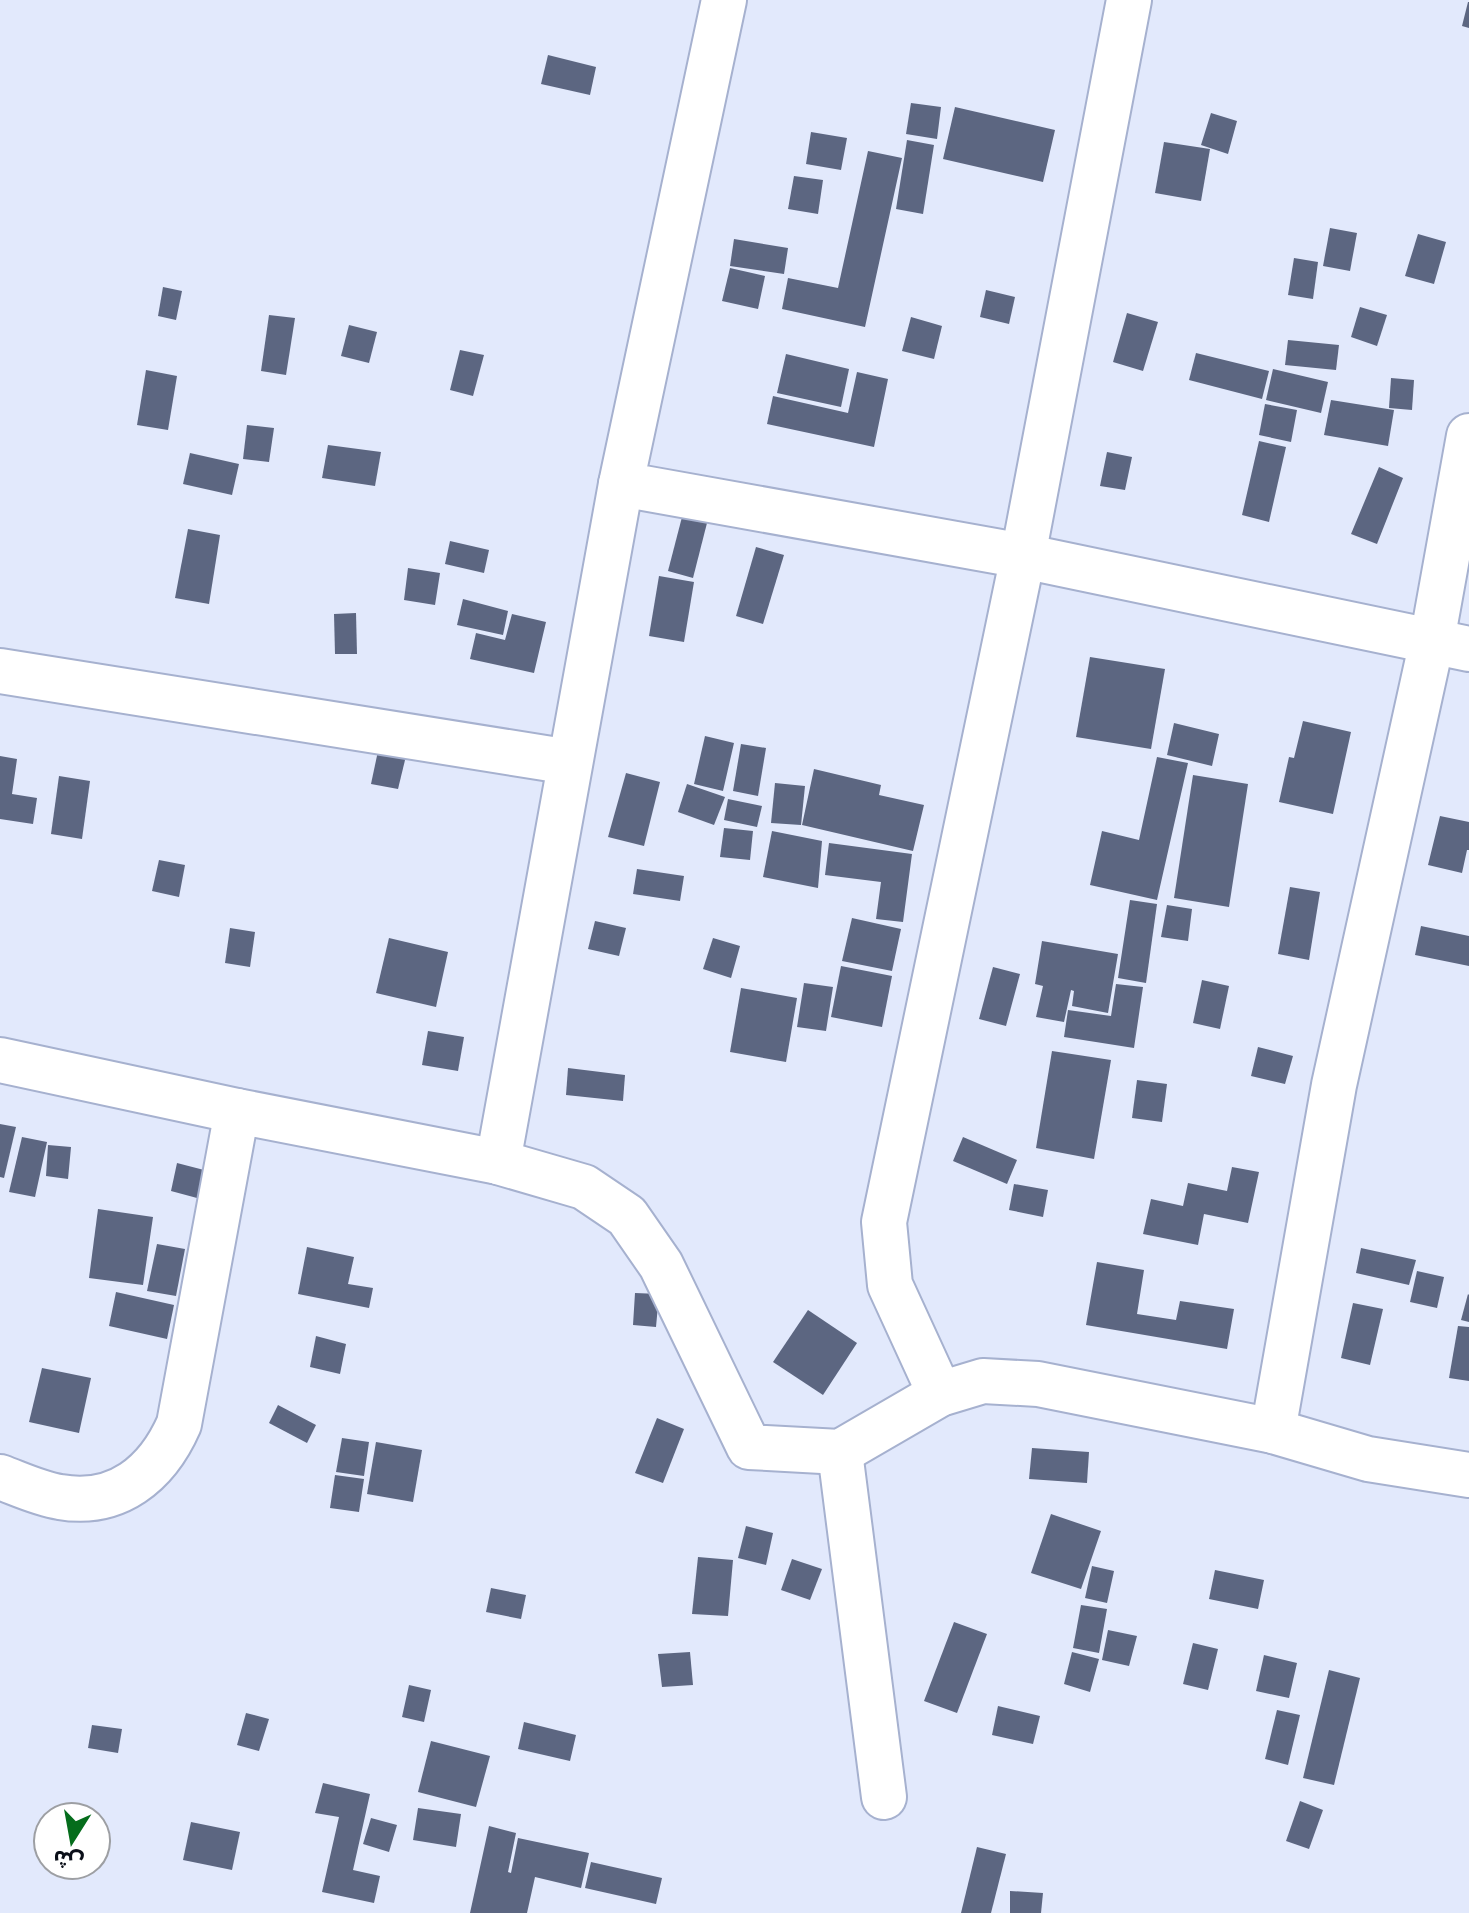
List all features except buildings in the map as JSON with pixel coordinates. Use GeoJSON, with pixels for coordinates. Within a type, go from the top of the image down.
{"type":"FeatureCollection","features":[{"type":"Feature","properties":{"kind":"street"},"geometry":{"type":"LineString","coordinates":[[498,1162],[621,484],[724,0]]}},
{"type":"Feature","properties":{"kind":"street"},"geometry":{"type":"LineString","coordinates":[[940,1394],[890,1285],[884,1222],[1023,556],[1129,0]]}},
{"type":"Feature","properties":{"kind":"street"},"geometry":{"type":"LineString","coordinates":[[1273,1431],[1334,1085],[1451,645],[1469,436]]}},
{"type":"Feature","properties":{"kind":"street"},"geometry":{"type":"LineString","coordinates":[[621,484],[1023,556],[1451,645]]}},
{"type":"Feature","properties":{"kind":"street"},"geometry":{"type":"LineString","coordinates":[[0,671],[570,762]]}},
{"type":"Feature","properties":{"kind":"street"},"geometry":{"type":"LineString","coordinates":[[0,1060],[237,1111],[498,1162],[584,1187],[627,1216],[661,1265],[749,1447],[840,1452],[940,1394],[983,1381],[1038,1384],[1273,1431],[1368,1459],[1469,1475]]}},
{"type":"Feature","properties":{"kind":"street"},"geometry":{"type":"LineString","coordinates":[[0,1477],[59,1497],[85,1499],[110,1494],[133,1483],[153,1467],[168,1448],[179,1424],[237,1111]]}},
{"type":"Feature","properties":{"kind":"street"},"geometry":{"type":"LineString","coordinates":[[840,1452],[884,1797]]}}]}
